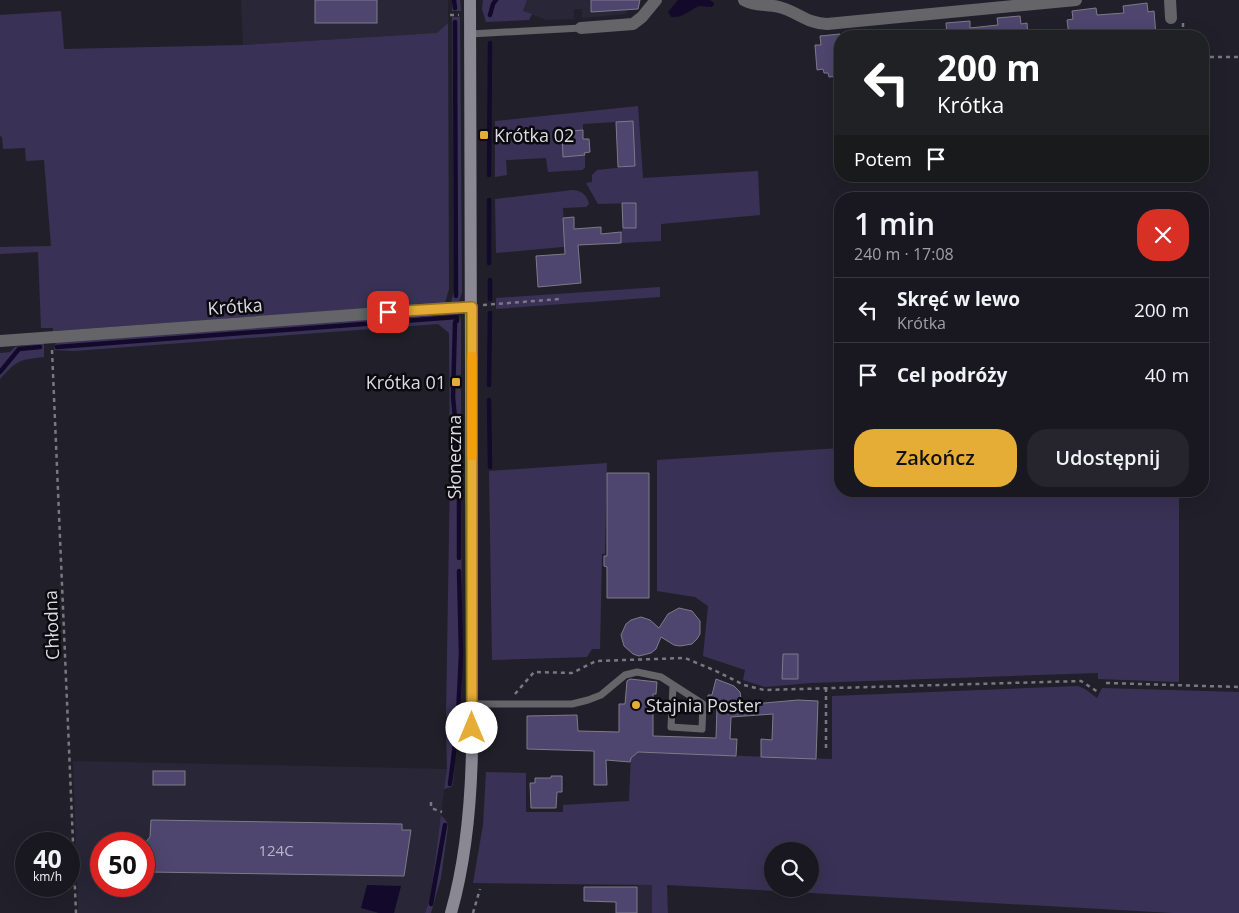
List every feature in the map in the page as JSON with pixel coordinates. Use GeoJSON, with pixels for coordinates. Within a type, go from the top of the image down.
{"type":"FeatureCollection","features":[{"type":"Feature","properties":{"kind":"main road","name":"Słoneczna"},"geometry":{"type":"LineString","coordinates":[[451,913],[460,872],[469,810],[472,767],[477,306],[470,0]]}},
{"type":"Feature","properties":{"kind":"street"},"geometry":{"type":"LineString","coordinates":[[581,28],[633,24],[642,17],[656,0]]}},
{"type":"Feature","properties":{"kind":"street"},"geometry":{"type":"LineString","coordinates":[[744,0],[751,3],[780,7],[808,21],[827,24],[1076,0]]}},
{"type":"Feature","properties":{"kind":"street"},"geometry":{"type":"LineString","coordinates":[[1170,0],[1170,18]]}},
{"type":"Feature","properties":{"kind":"street","name":"Krótka"},"geometry":{"type":"LineString","coordinates":[[0,341],[477,306]]}},
{"type":"Feature","properties":{"kind":"lane"},"geometry":{"type":"LineString","coordinates":[[470,34],[581,28]]}},
{"type":"Feature","properties":{"kind":"lane"},"geometry":{"type":"LineString","coordinates":[[472,704],[572,704],[602,695],[625,675],[631,673],[653,675],[667,680],[703,704],[702,729],[671,727],[673,685]]}},
{"type":"Feature","properties":{"kind":"path"},"geometry":{"type":"LineString","coordinates":[[1209,57],[1239,57]]}},
{"type":"Feature","properties":{"kind":"path"},"geometry":{"type":"LineString","coordinates":[[477,306],[560,299]]}},
{"type":"Feature","properties":{"kind":"path","name":"Chłodna"},"geometry":{"type":"LineString","coordinates":[[50,337],[53,352],[76,913]]}},
{"type":"Feature","properties":{"kind":"path"},"geometry":{"type":"LineString","coordinates":[[508,703],[534,672],[572,673],[596,661],[685,658],[716,670],[744,685],[764,690],[1081,681],[1098,692]]}},
{"type":"Feature","properties":{"kind":"path"},"geometry":{"type":"LineString","coordinates":[[1106,683],[1239,687]]}},
{"type":"Feature","properties":{"kind":"path"},"geometry":{"type":"LineString","coordinates":[[826,688],[826,752]]}},
{"type":"Feature","properties":{"kind":"path"},"geometry":{"type":"LineString","coordinates":[[431,802],[431,808],[442,812]]}},
{"type":"Feature","properties":{"kind":"path"},"geometry":{"type":"LineString","coordinates":[[473,913],[480,889]]}},
{"type":"Feature","properties":{"kind":"shaded area"},"geometry":{"type":"Polygon","coordinates":[[[241,0],[448,0],[448,23],[437,33],[243,45],[241,0]]]}},
{"type":"Feature","properties":{"kind":"shaded area"},"geometry":{"type":"Polygon","coordinates":[[[452,0],[460,0],[461,11],[452,11],[452,0]]]}},
{"type":"Feature","properties":{"kind":"shaded area"},"geometry":{"type":"Polygon","coordinates":[[[483,0],[527,0],[523,11],[532,14],[529,20],[486,22],[482,9],[483,0]]]}},
{"type":"Feature","properties":{"kind":"shaded area"},"geometry":{"type":"Polygon","coordinates":[[[527,0],[633,0],[626,14],[582,18],[582,9],[574,9],[574,19],[546,20],[523,11],[527,0]]]}},
{"type":"Feature","properties":{"kind":"shaded area"},"geometry":{"type":"Polygon","coordinates":[[[678,0],[710,0],[714,5],[712,7],[699,6],[683,15],[671,17],[668,12],[678,0]]]}},
{"type":"Feature","properties":{"kind":"shaded area"},"geometry":{"type":"Polygon","coordinates":[[[61,11],[64,49],[243,45],[437,33],[448,23],[449,289],[445,303],[53,331],[53,328],[41,328],[38,252],[0,254],[0,247],[51,246],[44,160],[26,161],[25,148],[3,149],[2,137],[0,136],[0,15],[61,11]]]}},
{"type":"Feature","properties":{"kind":"shaded area"},"geometry":{"type":"Polygon","coordinates":[[[452,17],[460,17],[462,293],[459,301],[451,303],[454,290],[452,17]]]}},
{"type":"Feature","properties":{"kind":"shaded area"},"geometry":{"type":"Polygon","coordinates":[[[638,106],[643,178],[758,171],[760,215],[661,224],[661,241],[621,243],[623,228],[636,228],[636,203],[598,204],[586,183],[592,182],[592,175],[597,170],[635,166],[632,121],[583,124],[583,130],[562,132],[563,156],[585,155],[585,168],[582,170],[548,172],[546,158],[506,160],[507,175],[495,177],[495,121],[638,106]]]}},
{"type":"Feature","properties":{"kind":"shaded area"},"geometry":{"type":"Polygon","coordinates":[[[573,190],[584,194],[589,204],[586,207],[563,208],[564,235],[584,236],[584,245],[496,253],[495,199],[573,190]]]}},
{"type":"Feature","properties":{"kind":"shaded area"},"geometry":{"type":"Polygon","coordinates":[[[660,287],[660,297],[496,309],[496,298],[660,287]]]}},
{"type":"Feature","properties":{"kind":"shaded area"},"geometry":{"type":"Polygon","coordinates":[[[455,312],[460,316],[461,321],[461,375],[452,375],[452,389],[461,389],[462,685],[460,718],[446,717],[450,472],[449,333],[438,324],[74,351],[54,350],[56,341],[455,312]]]}},
{"type":"Feature","properties":{"kind":"shaded area"},"geometry":{"type":"Polygon","coordinates":[[[44,343],[44,357],[29,359],[15,364],[0,379],[0,353],[10,352],[15,347],[44,343]]]}},
{"type":"Feature","properties":{"kind":"shaded area"},"geometry":{"type":"Polygon","coordinates":[[[834,448],[834,497],[1179,497],[1179,682],[1098,679],[1098,673],[811,683],[765,687],[743,680],[745,670],[703,656],[708,606],[695,597],[657,591],[657,460],[834,448]]]}},
{"type":"Feature","properties":{"kind":"shaded area"},"geometry":{"type":"Polygon","coordinates":[[[607,463],[605,554],[602,554],[600,649],[592,649],[587,657],[492,660],[489,471],[607,463]]]}},
{"type":"Feature","properties":{"kind":"shaded area"},"geometry":{"type":"Polygon","coordinates":[[[1078,686],[1097,698],[1102,688],[1239,692],[1239,913],[1173,913],[819,893],[819,842],[764,842],[764,890],[667,885],[668,913],[652,913],[652,885],[473,883],[483,825],[486,772],[526,773],[526,812],[563,812],[563,805],[629,801],[631,752],[832,759],[832,696],[1078,686]]]}},
{"type":"Feature","properties":{"kind":"shaded area"},"geometry":{"type":"Polygon","coordinates":[[[446,732],[457,734],[453,785],[444,789],[447,769],[446,732]]]}},
{"type":"Feature","properties":{"kind":"shaded area"},"geometry":{"type":"Polygon","coordinates":[[[73,761],[447,769],[430,899],[425,913],[78,913],[77,897],[80,897],[80,832],[75,832],[73,761]]]}},
{"type":"Feature","properties":{"kind":"shaded area"},"geometry":{"type":"Polygon","coordinates":[[[441,815],[447,822],[448,827],[441,878],[431,913],[425,913],[430,899],[441,815]]]}},
{"type":"Feature","properties":{"kind":"shaded area"},"geometry":{"type":"Polygon","coordinates":[[[367,885],[401,886],[394,913],[379,913],[361,908],[367,885]]]}},
{"type":"Feature","properties":{"kind":"shaded area"},"geometry":{"type":"Polygon","coordinates":[[[637,885],[652,885],[652,913],[637,913],[637,885]]]}},
{"type":"Feature","properties":{"kind":"building"},"geometry":{"type":"Polygon","coordinates":[[[315,0],[377,0],[377,23],[315,23],[315,0]]]}},
{"type":"Feature","properties":{"kind":"building"},"geometry":{"type":"Polygon","coordinates":[[[591,0],[640,0],[638,9],[591,12],[591,0]]]}},
{"type":"Feature","properties":{"kind":"building"},"geometry":{"type":"Polygon","coordinates":[[[1147,3],[1148,12],[1154,11],[1156,30],[1068,30],[1067,20],[1073,19],[1072,11],[1096,8],[1097,15],[1124,13],[1123,6],[1147,3]]]}},
{"type":"Feature","properties":{"kind":"building"},"geometry":{"type":"Polygon","coordinates":[[[1020,16],[1021,24],[1027,23],[1028,30],[947,30],[946,23],[970,21],[970,28],[998,25],[997,18],[1020,16]]]}},
{"type":"Feature","properties":{"kind":"building"},"geometry":{"type":"Polygon","coordinates":[[[834,35],[834,77],[829,77],[828,73],[824,73],[823,69],[817,70],[815,45],[821,45],[820,36],[834,35]]]}},
{"type":"Feature","properties":{"kind":"building"},"geometry":{"type":"Polygon","coordinates":[[[633,121],[635,166],[618,167],[616,122],[633,121]]]}},
{"type":"Feature","properties":{"kind":"building"},"geometry":{"type":"Polygon","coordinates":[[[583,130],[583,139],[589,139],[590,152],[584,153],[585,155],[563,157],[562,132],[583,130]]]}},
{"type":"Feature","properties":{"kind":"building"},"geometry":{"type":"Polygon","coordinates":[[[622,203],[636,203],[636,228],[623,228],[622,203]]]}},
{"type":"Feature","properties":{"kind":"building"},"geometry":{"type":"Polygon","coordinates":[[[574,217],[574,229],[601,227],[601,234],[621,232],[621,243],[578,245],[581,283],[538,287],[536,256],[565,254],[563,218],[574,217]]]}},
{"type":"Feature","properties":{"kind":"building"},"geometry":{"type":"Polygon","coordinates":[[[607,473],[649,473],[649,598],[607,598],[607,567],[604,566],[604,556],[607,556],[607,473]]]}},
{"type":"Feature","properties":{"kind":"building"},"geometry":{"type":"Polygon","coordinates":[[[679,608],[692,611],[700,621],[700,634],[692,644],[674,645],[661,637],[656,649],[651,653],[639,656],[633,654],[624,646],[621,635],[626,624],[631,620],[641,617],[650,620],[659,628],[668,614],[679,608]]]}},
{"type":"Feature","properties":{"kind":"building"},"geometry":{"type":"Polygon","coordinates":[[[783,654],[798,654],[798,679],[782,679],[783,654]]]}},
{"type":"Feature","properties":{"kind":"building"},"geometry":{"type":"Polygon","coordinates":[[[630,679],[657,682],[656,694],[653,694],[653,736],[716,738],[717,707],[708,707],[708,695],[712,695],[716,679],[734,686],[740,692],[742,705],[798,700],[818,701],[816,759],[761,757],[761,739],[772,740],[773,714],[731,717],[730,739],[737,739],[736,756],[638,752],[631,758],[630,762],[606,760],[607,785],[594,785],[594,751],[527,749],[527,716],[577,715],[578,731],[619,732],[619,704],[625,704],[627,681],[630,679]]]}},
{"type":"Feature","properties":{"kind":"building"},"geometry":{"type":"Polygon","coordinates":[[[153,771],[185,771],[185,785],[153,785],[153,771]]]}},
{"type":"Feature","properties":{"kind":"building"},"geometry":{"type":"Polygon","coordinates":[[[551,776],[562,776],[562,792],[557,792],[556,808],[531,808],[530,783],[535,783],[535,778],[551,778],[551,776]]]}},
{"type":"Feature","properties":{"kind":"building"},"geometry":{"type":"Polygon","coordinates":[[[151,820],[402,824],[402,830],[411,830],[404,876],[155,872],[155,832],[150,832],[151,820]]]}},
{"type":"Feature","properties":{"kind":"building"},"geometry":{"type":"Polygon","coordinates":[[[584,887],[637,887],[637,913],[616,913],[616,902],[584,901],[584,887]]]}},
{"type":"Feature","properties":{"kind":"waterway"},"geometry":{"type":"LineString","coordinates":[[454,0],[455,8]]}},
{"type":"Feature","properties":{"kind":"waterway"},"geometry":{"type":"LineString","coordinates":[[490,15],[496,0]]}},
{"type":"Feature","properties":{"kind":"waterway"},"geometry":{"type":"LineString","coordinates":[[455,22],[456,296]]}},
{"type":"Feature","properties":{"kind":"waterway"},"geometry":{"type":"LineString","coordinates":[[489,175],[490,43]]}},
{"type":"Feature","properties":{"kind":"waterway"},"geometry":{"type":"LineString","coordinates":[[489,200],[489,263]]}},
{"type":"Feature","properties":{"kind":"waterway"},"geometry":{"type":"LineString","coordinates":[[490,280],[490,299]]}},
{"type":"Feature","properties":{"kind":"waterway"},"geometry":{"type":"LineString","coordinates":[[489,385],[490,313]]}},
{"type":"Feature","properties":{"kind":"waterway"},"geometry":{"type":"LineString","coordinates":[[57,347],[457,317],[455,322],[453,397],[459,461],[459,558]]}},
{"type":"Feature","properties":{"kind":"waterway"},"geometry":{"type":"LineString","coordinates":[[0,372],[19,349],[40,347]]}},
{"type":"Feature","properties":{"kind":"waterway"},"geometry":{"type":"LineString","coordinates":[[489,400],[490,467]]}},
{"type":"Feature","properties":{"kind":"waterway"},"geometry":{"type":"LineString","coordinates":[[458,715],[461,654],[459,571]]}},
{"type":"Feature","properties":{"kind":"waterway"},"geometry":{"type":"LineString","coordinates":[[450,784],[456,736]]}},
{"type":"Feature","properties":{"kind":"waterway"},"geometry":{"type":"LineString","coordinates":[[431,904],[445,825]]}},
{"type":"Feature","properties":{"kind":"slow traffic"},"geometry":{"type":"LineString","coordinates":[[472,356],[472,456]]}},
{"type":"Feature","properties":{"kind":"place","name":"Krótka 02"},"geometry":{"type":"Point","coordinates":[484,135]}},
{"type":"Feature","properties":{"kind":"place","name":"Krótka 01"},"geometry":{"type":"Point","coordinates":[456,382]}},
{"type":"Feature","properties":{"kind":"place","name":"Stajnia Poster"},"geometry":{"type":"Point","coordinates":[636,705]}},
{"type":"Feature","properties":{"kind":"route"},"geometry":{"type":"LineString","coordinates":[[388,312],[472,307],[472,728]]}}]}
